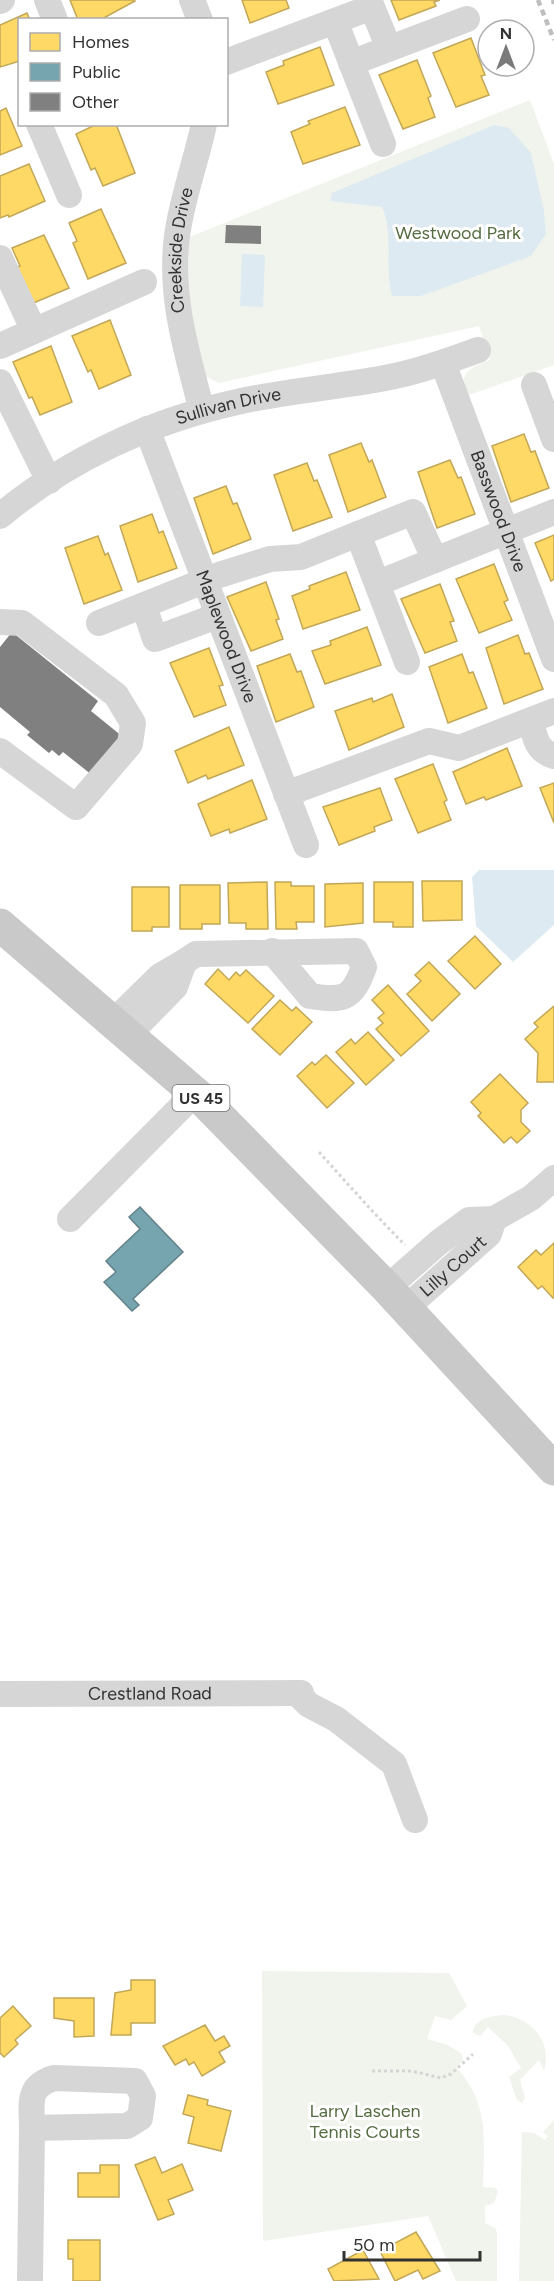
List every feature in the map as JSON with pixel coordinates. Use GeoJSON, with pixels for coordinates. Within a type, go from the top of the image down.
{"type":"FeatureCollection","features":[{"type":"Feature","properties":{"kind":"main road","name":"US 45"},"geometry":{"type":"LineString","coordinates":[[0,925],[195,1093],[396,1298],[554,1469]]}},
{"type":"Feature","properties":{"kind":"street"},"geometry":{"type":"LineString","coordinates":[[47,0],[54,18]]}},
{"type":"Feature","properties":{"kind":"street"},"geometry":{"type":"LineString","coordinates":[[192,0],[199,18]]}},
{"type":"Feature","properties":{"kind":"street"},"geometry":{"type":"LineString","coordinates":[[228,61],[335,21],[371,4],[389,48]]}},
{"type":"Feature","properties":{"kind":"street"},"geometry":{"type":"LineString","coordinates":[[351,63],[467,19]]}},
{"type":"Feature","properties":{"kind":"street"},"geometry":{"type":"LineString","coordinates":[[335,21],[383,144]]}},
{"type":"Feature","properties":{"kind":"street"},"geometry":{"type":"LineString","coordinates":[[42,126],[69,195]]}},
{"type":"Feature","properties":{"kind":"street","name":"Creekside Drive"},"geometry":{"type":"LineString","coordinates":[[202,411],[176,302],[175,270],[184,199],[203,126]]}},
{"type":"Feature","properties":{"kind":"street"},"geometry":{"type":"LineString","coordinates":[[0,258],[34,331]]}},
{"type":"Feature","properties":{"kind":"street"},"geometry":{"type":"LineString","coordinates":[[0,345],[144,282]]}},
{"type":"Feature","properties":{"kind":"street","name":"Sullivan Drive"},"geometry":{"type":"LineString","coordinates":[[0,516],[49,481],[121,440],[147,429],[239,402],[397,376],[478,351]]}},
{"type":"Feature","properties":{"kind":"street","name":"Basswood Drive"},"geometry":{"type":"LineString","coordinates":[[443,363],[554,659]]}},
{"type":"Feature","properties":{"kind":"street"},"geometry":{"type":"LineString","coordinates":[[0,382],[49,481]]}},
{"type":"Feature","properties":{"kind":"street"},"geometry":{"type":"LineString","coordinates":[[534,385],[554,439]]}},
{"type":"Feature","properties":{"kind":"street","name":"Maplewood Drive"},"geometry":{"type":"LineString","coordinates":[[147,429],[306,845]]}},
{"type":"Feature","properties":{"kind":"street"},"geometry":{"type":"LineString","coordinates":[[99,623],[204,583],[219,575],[270,559],[301,557],[413,512],[435,560]]}},
{"type":"Feature","properties":{"kind":"street"},"geometry":{"type":"LineString","coordinates":[[378,583],[554,512]]}},
{"type":"Feature","properties":{"kind":"street"},"geometry":{"type":"LineString","coordinates":[[358,534],[407,662]]}},
{"type":"Feature","properties":{"kind":"street"},"geometry":{"type":"LineString","coordinates":[[144,606],[156,639],[217,615]]}},
{"type":"Feature","properties":{"kind":"street"},"geometry":{"type":"LineString","coordinates":[[0,622],[22,623],[116,695],[133,723],[130,744],[76,807],[0,751]]}},
{"type":"Feature","properties":{"kind":"street"},"geometry":{"type":"LineString","coordinates":[[286,794],[429,741],[459,748],[531,722],[554,711]]}},
{"type":"Feature","properties":{"kind":"street"},"geometry":{"type":"LineString","coordinates":[[531,722],[536,743],[544,753],[554,756]]}},
{"type":"Feature","properties":{"kind":"street"},"geometry":{"type":"LineString","coordinates":[[121,1028],[160,976],[196,954],[272,951]]}},
{"type":"Feature","properties":{"kind":"street"},"geometry":{"type":"LineString","coordinates":[[70,1219],[195,1093]]}},
{"type":"Feature","properties":{"kind":"street","name":"Lilly Court"},"geometry":{"type":"LineString","coordinates":[[396,1298],[419,1258],[470,1220],[494,1219],[531,1198],[554,1178]]}},
{"type":"Feature","properties":{"kind":"street","name":"Lilly Court"},"geometry":{"type":"LineString","coordinates":[[396,1298],[489,1234],[494,1219]]}},
{"type":"Feature","properties":{"kind":"street","name":"Crestland Road"},"geometry":{"type":"LineString","coordinates":[[0,1694],[299,1693],[309,1705],[336,1719],[394,1764],[415,1820]]}},
{"type":"Feature","properties":{"kind":"street"},"geometry":{"type":"LineString","coordinates":[[30,2281],[32,2128]]}},
{"type":"Feature","properties":{"kind":"path"},"geometry":{"type":"LineString","coordinates":[[319,1152],[368,1208],[419,1258]]}},
{"type":"Feature","properties":{"kind":"path"},"geometry":{"type":"LineString","coordinates":[[372,2070],[412,2070],[441,2078],[452,2074],[473,2054]]}},
{"type":"Feature","properties":{"kind":"green space","name":"Westwood Park"},"geometry":{"type":"Polygon","coordinates":[[[530,100],[554,164],[554,365],[463,397],[465,376],[471,369],[490,360],[479,326],[219,383],[203,375],[187,321],[182,240],[530,100]]]}},
{"type":"Feature","properties":{"kind":"green space","name":"Larry Laschen Tennis Courts"},"geometry":{"type":"Polygon","coordinates":[[[262,1971],[449,1973],[467,2006],[451,2020],[435,2016],[427,2039],[448,2045],[462,2054],[463,2060],[456,2067],[475,2095],[480,2109],[484,2138],[483,2187],[496,2188],[498,2192],[494,2203],[485,2206],[485,2223],[495,2228],[497,2232],[497,2281],[456,2281],[428,2216],[263,2241],[262,1971]]]}},
{"type":"Feature","properties":{"kind":"green space"},"geometry":{"type":"Polygon","coordinates":[[[504,2015],[523,2021],[531,2027],[543,2042],[545,2051],[544,2071],[539,2060],[520,2080],[525,2098],[522,2103],[517,2100],[509,2077],[521,2068],[508,2046],[488,2027],[480,2036],[473,2033],[476,2024],[480,2021],[504,2015]]]}},
{"type":"Feature","properties":{"kind":"green space"},"geometry":{"type":"Polygon","coordinates":[[[554,2120],[554,2281],[519,2281],[522,2132],[534,2133],[545,2140],[548,2136],[543,2132],[554,2120]]]}},
{"type":"Feature","properties":{"kind":"shaded area"},"geometry":{"type":"Polygon","coordinates":[[[494,125],[509,128],[531,153],[544,211],[546,234],[531,256],[421,296],[392,296],[388,228],[382,207],[330,201],[332,193],[494,125]]]}},
{"type":"Feature","properties":{"kind":"shaded area"},"geometry":{"type":"Polygon","coordinates":[[[242,254],[265,255],[263,307],[240,306],[242,254]]]}},
{"type":"Feature","properties":{"kind":"shaded area"},"geometry":{"type":"Polygon","coordinates":[[[479,870],[554,870],[554,925],[513,962],[476,926],[472,877],[479,870]]]}},
{"type":"Feature","properties":{"kind":"building: Homes"},"geometry":{"type":"Polygon","coordinates":[[[70,0],[135,1],[104,18],[77,18],[70,0]]]}},
{"type":"Feature","properties":{"kind":"building: Homes"},"geometry":{"type":"Polygon","coordinates":[[[242,0],[286,0],[289,8],[250,23],[242,0]]]}},
{"type":"Feature","properties":{"kind":"building: Homes"},"geometry":{"type":"Polygon","coordinates":[[[391,0],[440,0],[434,2],[436,6],[399,20],[391,0]]]}},
{"type":"Feature","properties":{"kind":"building: Homes"},"geometry":{"type":"Polygon","coordinates":[[[27,13],[29,18],[18,18],[18,62],[0,67],[0,25],[27,13]]]}},
{"type":"Feature","properties":{"kind":"building: Homes"},"geometry":{"type":"Polygon","coordinates":[[[471,38],[476,51],[476,78],[482,78],[489,95],[456,107],[433,53],[471,38]]]}},
{"type":"Feature","properties":{"kind":"building: Homes"},"geometry":{"type":"Polygon","coordinates":[[[320,47],[334,85],[278,104],[266,72],[284,65],[283,61],[320,47]]]}},
{"type":"Feature","properties":{"kind":"building: Homes"},"geometry":{"type":"Polygon","coordinates":[[[417,60],[431,96],[428,98],[435,117],[403,129],[379,75],[417,60]]]}},
{"type":"Feature","properties":{"kind":"building: Homes"},"geometry":{"type":"Polygon","coordinates":[[[345,107],[360,145],[303,164],[291,132],[310,124],[308,121],[345,107]]]}},
{"type":"Feature","properties":{"kind":"building: Homes"},"geometry":{"type":"Polygon","coordinates":[[[6,108],[22,146],[0,155],[0,111],[6,108]]]}},
{"type":"Feature","properties":{"kind":"building: Homes"},"geometry":{"type":"Polygon","coordinates":[[[93,126],[117,126],[135,173],[103,186],[95,168],[91,170],[76,134],[93,126]]]}},
{"type":"Feature","properties":{"kind":"building: Homes"},"geometry":{"type":"Polygon","coordinates":[[[29,164],[45,201],[9,217],[8,215],[0,218],[0,176],[29,164]]]}},
{"type":"Feature","properties":{"kind":"building: Homes"},"geometry":{"type":"Polygon","coordinates":[[[101,209],[126,263],[88,279],[73,243],[77,241],[69,223],[101,209]]]}},
{"type":"Feature","properties":{"kind":"building: Homes"},"geometry":{"type":"Polygon","coordinates":[[[44,235],[69,288],[31,304],[16,268],[20,266],[12,248],[44,235]]]}},
{"type":"Feature","properties":{"kind":"building: Homes"},"geometry":{"type":"Polygon","coordinates":[[[110,320],[131,375],[99,389],[91,370],[88,372],[72,336],[110,320]]]}},
{"type":"Feature","properties":{"kind":"building: Homes"},"geometry":{"type":"Polygon","coordinates":[[[51,346],[72,402],[40,415],[32,397],[29,398],[13,362],[51,346]]]}},
{"type":"Feature","properties":{"kind":"building: Homes"},"geometry":{"type":"Polygon","coordinates":[[[524,434],[531,452],[535,451],[549,488],[511,502],[492,446],[524,434]]]}},
{"type":"Feature","properties":{"kind":"building: Homes"},"geometry":{"type":"Polygon","coordinates":[[[361,443],[369,462],[372,460],[386,497],[348,512],[329,455],[361,443]]]}},
{"type":"Feature","properties":{"kind":"building: Homes"},"geometry":{"type":"Polygon","coordinates":[[[450,460],[458,478],[461,477],[475,514],[437,528],[418,472],[450,460]]]}},
{"type":"Feature","properties":{"kind":"building: Homes"},"geometry":{"type":"Polygon","coordinates":[[[307,463],[314,481],[317,480],[332,517],[293,531],[274,475],[307,463]]]}},
{"type":"Feature","properties":{"kind":"building: Homes"},"geometry":{"type":"Polygon","coordinates":[[[226,486],[233,504],[237,503],[251,539],[213,554],[194,498],[226,486]]]}},
{"type":"Feature","properties":{"kind":"building: Homes"},"geometry":{"type":"Polygon","coordinates":[[[152,514],[159,533],[163,531],[177,568],[138,582],[120,526],[152,514]]]}},
{"type":"Feature","properties":{"kind":"building: Homes"},"geometry":{"type":"Polygon","coordinates":[[[554,535],[554,579],[551,581],[535,543],[554,535]]]}},
{"type":"Feature","properties":{"kind":"building: Homes"},"geometry":{"type":"Polygon","coordinates":[[[98,536],[105,555],[108,553],[122,590],[84,604],[65,548],[98,536]]]}},
{"type":"Feature","properties":{"kind":"building: Homes"},"geometry":{"type":"Polygon","coordinates":[[[494,564],[508,600],[504,602],[512,620],[479,633],[456,579],[494,564]]]}},
{"type":"Feature","properties":{"kind":"building: Homes"},"geometry":{"type":"Polygon","coordinates":[[[346,572],[360,610],[303,629],[292,596],[310,589],[309,586],[346,572]]]}},
{"type":"Feature","properties":{"kind":"building: Homes"},"geometry":{"type":"Polygon","coordinates":[[[266,582],[279,619],[276,620],[283,639],[251,651],[227,597],[266,582]]]}},
{"type":"Feature","properties":{"kind":"building: Homes"},"geometry":{"type":"Polygon","coordinates":[[[440,584],[454,621],[450,622],[457,641],[425,653],[401,599],[440,584]]]}},
{"type":"Feature","properties":{"kind":"building: Homes"},"geometry":{"type":"Polygon","coordinates":[[[367,627],[381,665],[325,684],[312,651],[331,645],[330,641],[367,627]]]}},
{"type":"Feature","properties":{"kind":"building: Homes"},"geometry":{"type":"Polygon","coordinates":[[[518,635],[525,654],[529,653],[543,689],[504,704],[486,648],[518,635]]]}},
{"type":"Feature","properties":{"kind":"building: Homes"},"geometry":{"type":"Polygon","coordinates":[[[209,648],[223,685],[219,686],[226,705],[194,717],[170,663],[209,648]]]}},
{"type":"Feature","properties":{"kind":"building: Homes"},"geometry":{"type":"Polygon","coordinates":[[[290,654],[297,672],[301,671],[314,707],[276,722],[257,666],[290,654]]]}},
{"type":"Feature","properties":{"kind":"building: Homes"},"geometry":{"type":"Polygon","coordinates":[[[462,654],[469,673],[473,672],[487,708],[448,723],[429,667],[462,654]]]}},
{"type":"Feature","properties":{"kind":"building: Homes"},"geometry":{"type":"Polygon","coordinates":[[[392,694],[404,727],[349,750],[335,711],[372,698],[373,702],[392,694]]]}},
{"type":"Feature","properties":{"kind":"building: Homes"},"geometry":{"type":"Polygon","coordinates":[[[229,727],[244,765],[208,779],[206,775],[188,783],[175,751],[229,727]]]}},
{"type":"Feature","properties":{"kind":"building: Homes"},"geometry":{"type":"Polygon","coordinates":[[[507,748],[522,786],[486,800],[484,797],[466,804],[453,772],[507,748]]]}},
{"type":"Feature","properties":{"kind":"building: Homes"},"geometry":{"type":"Polygon","coordinates":[[[433,764],[447,800],[444,802],[451,820],[418,833],[395,779],[433,764]]]}},
{"type":"Feature","properties":{"kind":"building: Homes"},"geometry":{"type":"Polygon","coordinates":[[[252,780],[267,819],[230,833],[229,829],[211,836],[198,804],[252,780]]]}},
{"type":"Feature","properties":{"kind":"building: Homes"},"geometry":{"type":"Polygon","coordinates":[[[554,783],[554,823],[540,788],[554,783]]]}},
{"type":"Feature","properties":{"kind":"building: Homes"},"geometry":{"type":"Polygon","coordinates":[[[380,788],[392,820],[374,827],[375,831],[339,845],[323,807],[380,788]]]}},
{"type":"Feature","properties":{"kind":"building: Homes"},"geometry":{"type":"Polygon","coordinates":[[[422,881],[462,881],[462,920],[423,921],[422,881]]]}},
{"type":"Feature","properties":{"kind":"building: Homes"},"geometry":{"type":"Polygon","coordinates":[[[267,882],[268,929],[246,929],[246,923],[229,923],[228,883],[267,882]]]}},
{"type":"Feature","properties":{"kind":"building: Homes"},"geometry":{"type":"Polygon","coordinates":[[[275,882],[291,882],[291,886],[314,886],[314,922],[296,922],[297,929],[276,929],[275,882]]]}},
{"type":"Feature","properties":{"kind":"building: Homes"},"geometry":{"type":"Polygon","coordinates":[[[374,882],[413,882],[413,927],[393,927],[393,922],[374,922],[374,882]]]}},
{"type":"Feature","properties":{"kind":"building: Homes"},"geometry":{"type":"Polygon","coordinates":[[[363,883],[363,923],[325,927],[325,884],[363,883]]]}},
{"type":"Feature","properties":{"kind":"building: Homes"},"geometry":{"type":"Polygon","coordinates":[[[180,885],[220,885],[220,924],[202,924],[202,929],[180,929],[180,885]]]}},
{"type":"Feature","properties":{"kind":"building: Homes"},"geometry":{"type":"Polygon","coordinates":[[[132,887],[169,887],[169,927],[152,927],[152,931],[132,931],[132,887]]]}},
{"type":"Feature","properties":{"kind":"building: Homes"},"geometry":{"type":"Polygon","coordinates":[[[475,936],[501,964],[475,989],[448,961],[475,936]]]}},
{"type":"Feature","properties":{"kind":"building: Homes"},"geometry":{"type":"Polygon","coordinates":[[[429,962],[460,994],[432,1021],[407,994],[421,981],[415,975],[429,962]]]}},
{"type":"Feature","properties":{"kind":"building: Homes"},"geometry":{"type":"Polygon","coordinates":[[[218,969],[229,980],[236,972],[240,976],[246,970],[274,996],[248,1023],[205,984],[218,969]]]}},
{"type":"Feature","properties":{"kind":"building: Homes"},"geometry":{"type":"Polygon","coordinates":[[[388,985],[429,1031],[401,1056],[376,1029],[383,1023],[378,1018],[384,1013],[372,1000],[388,985]]]}},
{"type":"Feature","properties":{"kind":"building: Homes"},"geometry":{"type":"Polygon","coordinates":[[[280,1000],[292,1011],[296,1007],[312,1022],[280,1055],[252,1029],[280,1000]]]}},
{"type":"Feature","properties":{"kind":"building: Homes"},"geometry":{"type":"Polygon","coordinates":[[[554,1006],[554,1082],[537,1082],[538,1053],[525,1039],[538,1027],[534,1023],[554,1006]]]}},
{"type":"Feature","properties":{"kind":"building: Homes"},"geometry":{"type":"Polygon","coordinates":[[[368,1032],[394,1060],[366,1085],[336,1052],[351,1039],[355,1044],[368,1032]]]}},
{"type":"Feature","properties":{"kind":"building: Homes"},"geometry":{"type":"Polygon","coordinates":[[[326,1055],[354,1083],[327,1108],[297,1076],[312,1062],[315,1065],[326,1055]]]}},
{"type":"Feature","properties":{"kind":"building: Homes"},"geometry":{"type":"Polygon","coordinates":[[[500,1074],[528,1103],[521,1110],[521,1122],[530,1131],[517,1143],[511,1137],[504,1143],[478,1116],[481,1113],[471,1102],[500,1074]]]}},
{"type":"Feature","properties":{"kind":"building: Homes"},"geometry":{"type":"Polygon","coordinates":[[[554,1243],[553,1298],[542,1286],[538,1289],[518,1267],[536,1250],[541,1255],[554,1243]]]}},
{"type":"Feature","properties":{"kind":"building: Homes"},"geometry":{"type":"Polygon","coordinates":[[[131,1980],[155,1980],[155,2023],[131,2023],[131,2035],[111,2035],[115,1993],[131,1990],[131,1980]]]}},
{"type":"Feature","properties":{"kind":"building: Homes"},"geometry":{"type":"Polygon","coordinates":[[[54,1998],[94,1998],[94,2036],[74,2037],[74,2021],[54,2018],[54,1998]]]}},
{"type":"Feature","properties":{"kind":"building: Homes"},"geometry":{"type":"Polygon","coordinates":[[[13,2006],[31,2026],[15,2040],[18,2044],[4,2057],[0,2053],[0,2018],[13,2006]]]}},
{"type":"Feature","properties":{"kind":"building: Homes"},"geometry":{"type":"Polygon","coordinates":[[[205,2025],[215,2041],[224,2036],[230,2046],[219,2052],[225,2062],[202,2076],[194,2062],[189,2065],[186,2059],[175,2065],[163,2046],[205,2025]]]}},
{"type":"Feature","properties":{"kind":"building: Homes"},"geometry":{"type":"Polygon","coordinates":[[[188,2095],[208,2100],[207,2105],[231,2111],[221,2151],[188,2143],[194,2117],[183,2114],[188,2095]]]}},
{"type":"Feature","properties":{"kind":"building: Homes"},"geometry":{"type":"Polygon","coordinates":[[[155,2157],[162,2173],[182,2164],[193,2190],[168,2200],[174,2214],[158,2220],[135,2165],[155,2157]]]}},
{"type":"Feature","properties":{"kind":"building: Homes"},"geometry":{"type":"Polygon","coordinates":[[[100,2165],[119,2165],[119,2197],[78,2197],[78,2173],[100,2173],[100,2165]]]}},
{"type":"Feature","properties":{"kind":"building: Homes"},"geometry":{"type":"Polygon","coordinates":[[[416,2232],[440,2271],[423,2279],[418,2270],[395,2281],[380,2251],[416,2232]]]}},
{"type":"Feature","properties":{"kind":"building: Homes"},"geometry":{"type":"Polygon","coordinates":[[[68,2240],[100,2240],[100,2281],[73,2281],[73,2259],[68,2259],[68,2240]]]}},
{"type":"Feature","properties":{"kind":"building: Homes"},"geometry":{"type":"Polygon","coordinates":[[[363,2250],[379,2279],[334,2281],[328,2269],[363,2250]]]}},
{"type":"Feature","properties":{"kind":"building: Public"},"geometry":{"type":"Polygon","coordinates":[[[140,1207],[183,1252],[133,1299],[139,1305],[132,1311],[104,1282],[116,1272],[106,1261],[140,1229],[129,1217],[140,1207]]]}},
{"type":"Feature","properties":{"kind":"building: Other"},"geometry":{"type":"Polygon","coordinates":[[[226,225],[261,226],[261,244],[225,243],[226,225]]]}},
{"type":"Feature","properties":{"kind":"building: Other"},"geometry":{"type":"Polygon","coordinates":[[[12,632],[98,701],[91,711],[123,737],[92,775],[63,752],[59,756],[52,750],[49,753],[27,735],[30,732],[0,707],[0,647],[12,632]]]}},
{"type":"Feature","properties":{"kind":"railway"},"geometry":{"type":"LineString","coordinates":[[538,0],[554,40]]}},
{"type":"Feature","properties":{"kind":"railway"},"geometry":{"type":"LineString","coordinates":[[553,0],[554,4]]}}]}
